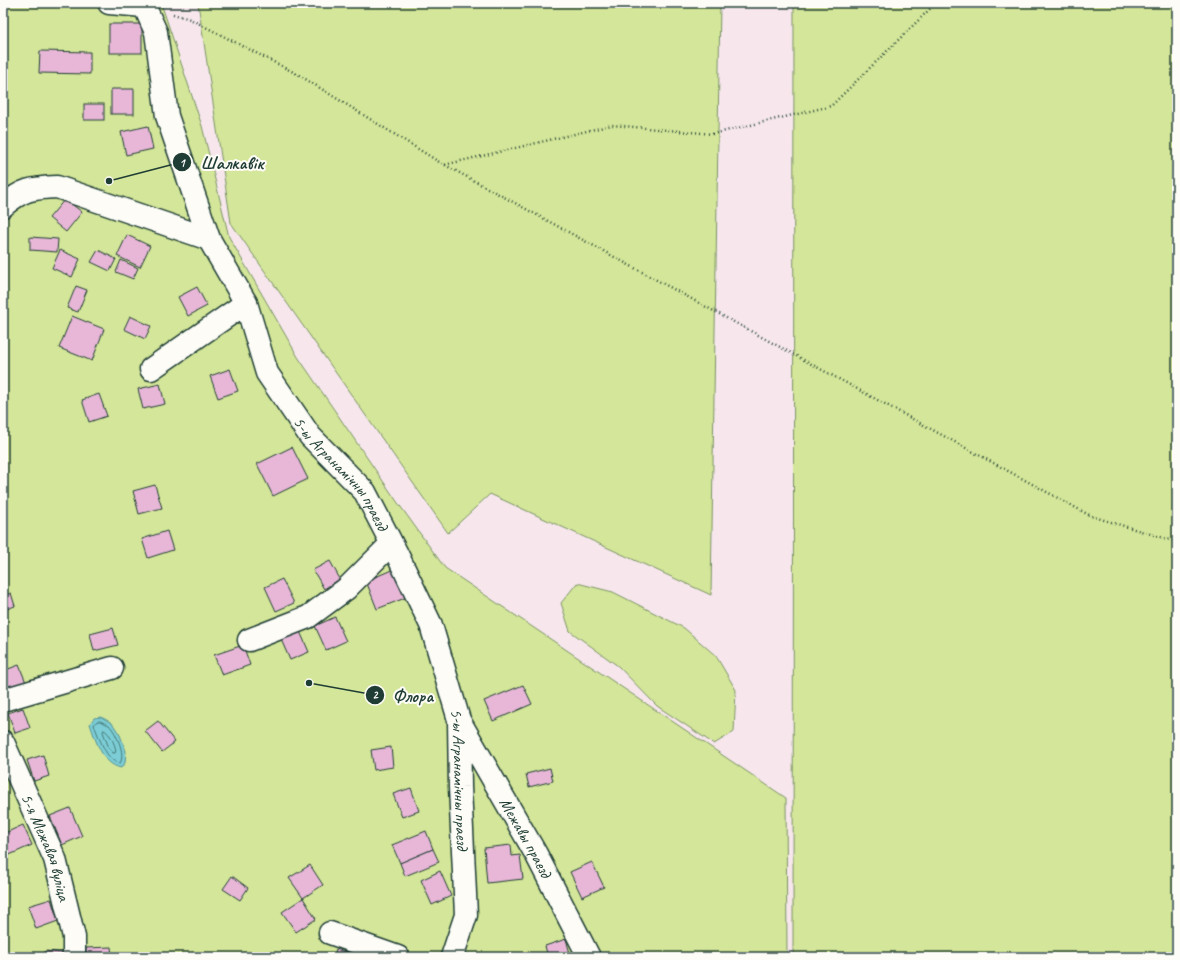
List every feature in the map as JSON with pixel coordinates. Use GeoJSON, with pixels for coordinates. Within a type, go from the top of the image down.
{"type":"FeatureCollection","features":[{"type":"Feature","properties":{"kind":"lane"},"geometry":{"type":"LineString","coordinates":[[109,3],[144,4]]}},
{"type":"Feature","properties":{"kind":"lane","name":"5-ы Агранамічны праезд"},"geometry":{"type":"LineString","coordinates":[[144,4],[156,32],[167,116],[209,239],[246,303],[267,373],[310,436],[365,492],[431,625],[459,720],[460,788],[466,915],[452,957]]}},
{"type":"Feature","properties":{"kind":"lane"},"geometry":{"type":"LineString","coordinates":[[3,206],[15,196],[34,188],[57,187],[209,239]]}},
{"type":"Feature","properties":{"kind":"lane"},"geometry":{"type":"LineString","coordinates":[[150,369],[246,303]]}},
{"type":"Feature","properties":{"kind":"lane"},"geometry":{"type":"LineString","coordinates":[[249,640],[308,617],[346,589],[391,544]]}},
{"type":"Feature","properties":{"kind":"lane"},"geometry":{"type":"LineString","coordinates":[[3,700],[112,668]]}},
{"type":"Feature","properties":{"kind":"lane","name":"Межавы праезд"},"geometry":{"type":"LineString","coordinates":[[459,720],[536,854],[589,957]]}},
{"type":"Feature","properties":{"kind":"lane","name":"5-я Межавая вуліца"},"geometry":{"type":"LineString","coordinates":[[3,742],[54,859],[74,937],[74,957]]}},
{"type":"Feature","properties":{"kind":"lane"},"geometry":{"type":"LineString","coordinates":[[330,933],[398,957]]}},
{"type":"Feature","properties":{"kind":"path"},"geometry":{"type":"LineString","coordinates":[[444,164],[612,125],[713,134],[831,106],[936,3]]}},
{"type":"Feature","properties":{"kind":"path"},"geometry":{"type":"LineString","coordinates":[[144,4],[190,19],[299,75],[444,164],[1091,516],[1177,542]]}},
{"type":"Feature","properties":{"kind":"green space"},"geometry":{"type":"Polygon","coordinates":[[[3,3],[161,3],[202,126],[229,237],[298,357],[398,503],[445,568],[786,798],[787,957],[3,957],[3,3]]]}},
{"type":"Feature","properties":{"kind":"green space"},"geometry":{"type":"Polygon","coordinates":[[[198,3],[720,3],[711,595],[490,494],[448,533],[231,223],[198,3]]]}},
{"type":"Feature","properties":{"kind":"green space"},"geometry":{"type":"Polygon","coordinates":[[[794,3],[1177,3],[1177,957],[793,957],[794,3]]]}},
{"type":"Feature","properties":{"kind":"green space"},"geometry":{"type":"Polygon","coordinates":[[[577,583],[613,592],[684,628],[716,656],[736,690],[734,732],[714,744],[657,706],[618,666],[570,631],[561,603],[577,583]]]}},
{"type":"Feature","properties":{"kind":"water"},"geometry":{"type":"Polygon","coordinates":[[[101,717],[112,723],[120,735],[126,751],[125,763],[121,768],[114,766],[104,757],[95,737],[90,724],[94,718],[101,717]]]}},
{"type":"Feature","properties":{"kind":"building"},"geometry":{"type":"Polygon","coordinates":[[[109,24],[142,24],[142,53],[109,53],[109,24]]]}},
{"type":"Feature","properties":{"kind":"building"},"geometry":{"type":"Polygon","coordinates":[[[40,51],[90,52],[90,74],[39,73],[40,51]]]}},
{"type":"Feature","properties":{"kind":"building"},"geometry":{"type":"Polygon","coordinates":[[[111,89],[134,89],[134,114],[111,114],[111,89]]]}},
{"type":"Feature","properties":{"kind":"building"},"geometry":{"type":"Polygon","coordinates":[[[84,104],[104,104],[104,120],[84,120],[84,104]]]}},
{"type":"Feature","properties":{"kind":"building"},"geometry":{"type":"Polygon","coordinates":[[[148,126],[153,149],[126,155],[121,132],[148,126]]]}},
{"type":"Feature","properties":{"kind":"building"},"geometry":{"type":"Polygon","coordinates":[[[3,130],[5,130],[7,169],[3,170],[3,130]]]}},
{"type":"Feature","properties":{"kind":"building"},"geometry":{"type":"Polygon","coordinates":[[[65,199],[82,212],[66,232],[49,218],[65,199]]]}},
{"type":"Feature","properties":{"kind":"building"},"geometry":{"type":"Polygon","coordinates":[[[127,235],[150,246],[140,267],[117,256],[127,235]]]}},
{"type":"Feature","properties":{"kind":"building"},"geometry":{"type":"Polygon","coordinates":[[[30,237],[58,239],[57,252],[30,250],[30,237]]]}},
{"type":"Feature","properties":{"kind":"building"},"geometry":{"type":"Polygon","coordinates":[[[60,250],[80,259],[72,277],[52,268],[60,250]]]}},
{"type":"Feature","properties":{"kind":"building"},"geometry":{"type":"Polygon","coordinates":[[[98,250],[116,259],[110,271],[91,262],[98,250]]]}},
{"type":"Feature","properties":{"kind":"building"},"geometry":{"type":"Polygon","coordinates":[[[121,260],[138,268],[133,279],[116,272],[121,260]]]}},
{"type":"Feature","properties":{"kind":"building"},"geometry":{"type":"Polygon","coordinates":[[[76,286],[87,290],[78,312],[67,308],[76,286]]]}},
{"type":"Feature","properties":{"kind":"building"},"geometry":{"type":"Polygon","coordinates":[[[197,287],[207,306],[188,316],[178,297],[197,287]]]}},
{"type":"Feature","properties":{"kind":"building"},"geometry":{"type":"Polygon","coordinates":[[[72,316],[104,329],[92,361],[59,348],[72,316]]]}},
{"type":"Feature","properties":{"kind":"building"},"geometry":{"type":"Polygon","coordinates":[[[130,316],[151,326],[145,339],[124,329],[130,316]]]}},
{"type":"Feature","properties":{"kind":"building"},"geometry":{"type":"Polygon","coordinates":[[[230,369],[238,391],[218,398],[210,376],[230,369]]]}},
{"type":"Feature","properties":{"kind":"building"},"geometry":{"type":"Polygon","coordinates":[[[160,384],[165,404],[143,409],[138,389],[160,384]]]}},
{"type":"Feature","properties":{"kind":"building"},"geometry":{"type":"Polygon","coordinates":[[[99,394],[107,416],[89,422],[82,400],[99,394]]]}},
{"type":"Feature","properties":{"kind":"building"},"geometry":{"type":"Polygon","coordinates":[[[292,447],[308,479],[273,496],[257,464],[292,447]]]}},
{"type":"Feature","properties":{"kind":"building"},"geometry":{"type":"Polygon","coordinates":[[[155,485],[162,508],[139,514],[133,491],[155,485]]]}},
{"type":"Feature","properties":{"kind":"building"},"geometry":{"type":"Polygon","coordinates":[[[167,531],[173,550],[148,558],[142,539],[167,531]]]}},
{"type":"Feature","properties":{"kind":"building"},"geometry":{"type":"Polygon","coordinates":[[[330,561],[340,579],[324,589],[313,570],[330,561]]]}},
{"type":"Feature","properties":{"kind":"building"},"geometry":{"type":"Polygon","coordinates":[[[394,569],[405,598],[377,609],[366,581],[394,569]]]}},
{"type":"Feature","properties":{"kind":"building"},"geometry":{"type":"Polygon","coordinates":[[[282,579],[294,603],[276,611],[265,587],[282,579]]]}},
{"type":"Feature","properties":{"kind":"building"},"geometry":{"type":"Polygon","coordinates":[[[11,593],[15,606],[4,610],[3,596],[11,593]]]}},
{"type":"Feature","properties":{"kind":"building"},"geometry":{"type":"Polygon","coordinates":[[[335,617],[346,641],[326,650],[315,626],[335,617]]]}},
{"type":"Feature","properties":{"kind":"building"},"geometry":{"type":"Polygon","coordinates":[[[298,627],[309,652],[290,660],[279,635],[298,627]]]}},
{"type":"Feature","properties":{"kind":"building"},"geometry":{"type":"Polygon","coordinates":[[[113,628],[118,645],[94,651],[90,634],[113,628]]]}},
{"type":"Feature","properties":{"kind":"building"},"geometry":{"type":"Polygon","coordinates":[[[243,645],[250,665],[222,675],[214,655],[243,645]]]}},
{"type":"Feature","properties":{"kind":"building"},"geometry":{"type":"Polygon","coordinates":[[[19,665],[27,685],[3,694],[3,671],[19,665]]]}},
{"type":"Feature","properties":{"kind":"building"},"geometry":{"type":"Polygon","coordinates":[[[523,685],[532,704],[493,721],[484,701],[523,685]]]}},
{"type":"Feature","properties":{"kind":"building"},"geometry":{"type":"Polygon","coordinates":[[[23,708],[30,728],[15,733],[8,713],[23,708]]]}},
{"type":"Feature","properties":{"kind":"building"},"geometry":{"type":"Polygon","coordinates":[[[158,721],[175,742],[162,752],[145,731],[158,721]]]}},
{"type":"Feature","properties":{"kind":"building"},"geometry":{"type":"Polygon","coordinates":[[[391,747],[393,767],[374,770],[371,750],[391,747]]]}},
{"type":"Feature","properties":{"kind":"building"},"geometry":{"type":"Polygon","coordinates":[[[43,755],[49,776],[34,781],[27,760],[43,755]]]}},
{"type":"Feature","properties":{"kind":"building"},"geometry":{"type":"Polygon","coordinates":[[[550,768],[553,781],[529,787],[526,774],[550,768]]]}},
{"type":"Feature","properties":{"kind":"building"},"geometry":{"type":"Polygon","coordinates":[[[411,788],[419,811],[402,817],[393,794],[411,788]]]}},
{"type":"Feature","properties":{"kind":"building"},"geometry":{"type":"Polygon","coordinates":[[[70,808],[82,836],[62,845],[50,816],[70,808]]]}},
{"type":"Feature","properties":{"kind":"building"},"geometry":{"type":"Polygon","coordinates":[[[23,825],[32,845],[7,856],[3,847],[3,834],[23,825]]]}},
{"type":"Feature","properties":{"kind":"building"},"geometry":{"type":"Polygon","coordinates":[[[426,831],[433,849],[400,863],[392,845],[426,831]]]}},
{"type":"Feature","properties":{"kind":"building"},"geometry":{"type":"Polygon","coordinates":[[[511,845],[512,856],[520,855],[523,879],[487,883],[484,848],[511,845]]]}},
{"type":"Feature","properties":{"kind":"building"},"geometry":{"type":"Polygon","coordinates":[[[433,849],[439,862],[405,876],[400,863],[433,849]]]}},
{"type":"Feature","properties":{"kind":"building"},"geometry":{"type":"Polygon","coordinates":[[[592,862],[604,887],[582,897],[570,872],[592,862]]]}},
{"type":"Feature","properties":{"kind":"building"},"geometry":{"type":"Polygon","coordinates":[[[310,865],[323,885],[303,898],[289,878],[310,865]]]}},
{"type":"Feature","properties":{"kind":"building"},"geometry":{"type":"Polygon","coordinates":[[[440,871],[451,896],[432,905],[421,880],[440,871]]]}},
{"type":"Feature","properties":{"kind":"building"},"geometry":{"type":"Polygon","coordinates":[[[232,876],[248,888],[240,900],[223,889],[232,876]]]}},
{"type":"Feature","properties":{"kind":"building"},"geometry":{"type":"Polygon","coordinates":[[[303,898],[316,919],[296,932],[282,912],[303,898]]]}},
{"type":"Feature","properties":{"kind":"building"},"geometry":{"type":"Polygon","coordinates":[[[51,899],[58,921],[36,929],[28,906],[51,899]]]}},
{"type":"Feature","properties":{"kind":"building"},"geometry":{"type":"Polygon","coordinates":[[[566,939],[571,957],[548,957],[545,946],[566,939]]]}},
{"type":"Feature","properties":{"kind":"building"},"geometry":{"type":"Polygon","coordinates":[[[111,947],[112,957],[86,957],[86,948],[111,947]]]}},
{"type":"Feature","properties":{"kind":"building"},"geometry":{"type":"Polygon","coordinates":[[[336,949],[360,957],[334,957],[336,949]]]}},
{"type":"Feature","properties":{"kind":"building"},"geometry":{"type":"Polygon","coordinates":[[[45,951],[63,953],[63,957],[44,957],[45,951]]]}},
{"type":"Feature","properties":{"kind":"place","name":"Шалкавік"},"geometry":{"type":"Point","coordinates":[109,181]}},
{"type":"Feature","properties":{"kind":"place","name":"Флора"},"geometry":{"type":"Point","coordinates":[309,683]}}]}
